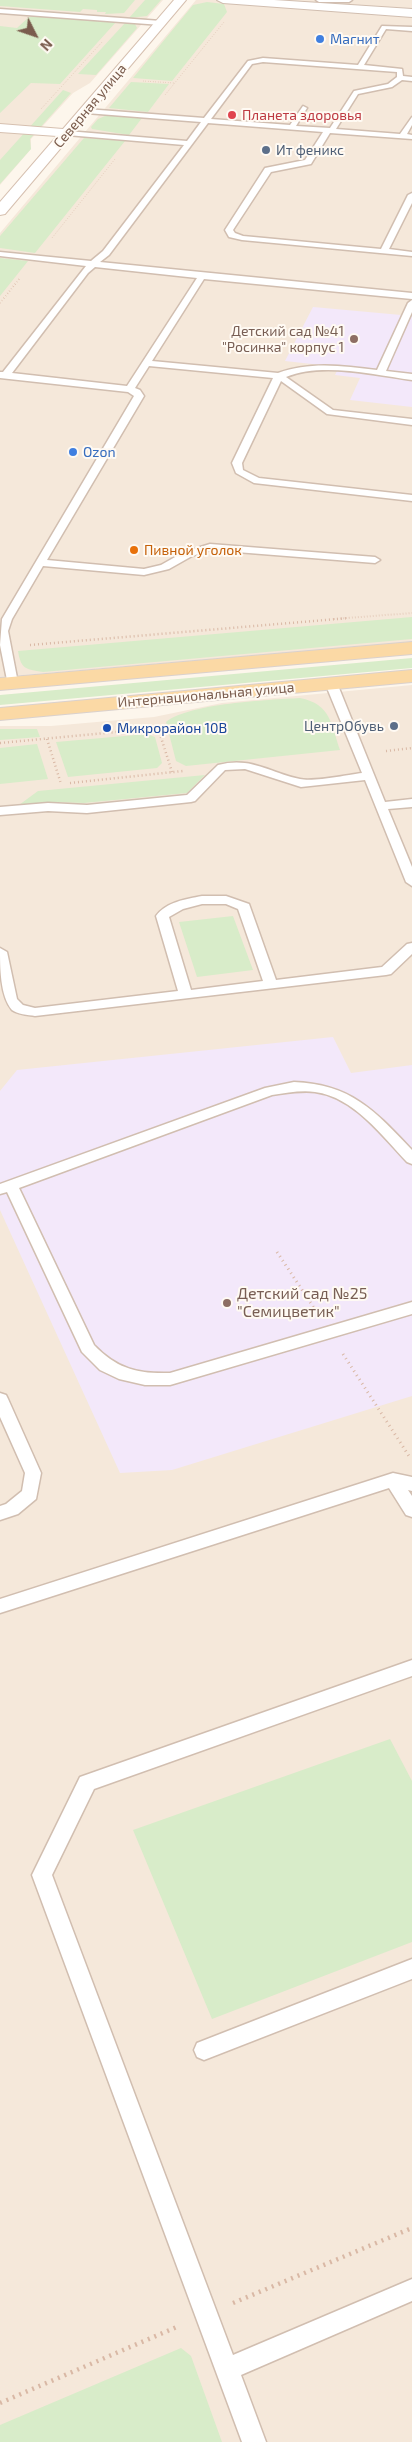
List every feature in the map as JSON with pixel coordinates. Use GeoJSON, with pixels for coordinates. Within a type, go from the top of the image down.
{"type":"FeatureCollection","features":[{"type":"Feature","properties":{"kind":"main road","name":"Северная улица"},"geometry":{"type":"LineString","coordinates":[[0,212],[180,0]]}},
{"type":"Feature","properties":{"kind":"main road"},"geometry":{"type":"LineString","coordinates":[[224,0],[412,13]]}},
{"type":"Feature","properties":{"kind":"main road"},"geometry":{"type":"LineString","coordinates":[[0,128],[67,132]]}},
{"type":"Feature","properties":{"kind":"main road","name":"Интернациональная улица"},"geometry":{"type":"LineString","coordinates":[[6,683],[412,648]]}},
{"type":"Feature","properties":{"kind":"main road","name":"Интернациональная улица"},"geometry":{"type":"LineString","coordinates":[[0,714],[412,676]]}},
{"type":"Feature","properties":{"kind":"lane"},"geometry":{"type":"LineString","coordinates":[[319,0],[349,0]]}},
{"type":"Feature","properties":{"kind":"lane"},"geometry":{"type":"LineString","coordinates":[[0,11],[160,23]]}},
{"type":"Feature","properties":{"kind":"lane"},"geometry":{"type":"LineString","coordinates":[[360,67],[393,12]]}},
{"type":"Feature","properties":{"kind":"lane"},"geometry":{"type":"LineString","coordinates":[[384,27],[412,29]]}},
{"type":"Feature","properties":{"kind":"lane"},"geometry":{"type":"LineString","coordinates":[[3,375],[85,271],[106,253],[204,120],[250,62],[263,60],[360,67],[402,73],[412,79]]}},
{"type":"Feature","properties":{"kind":"lane"},"geometry":{"type":"LineString","coordinates":[[402,73],[390,86],[356,92],[308,162],[268,170],[229,230],[232,235],[242,238],[412,254]]}},
{"type":"Feature","properties":{"kind":"lane"},"geometry":{"type":"LineString","coordinates":[[292,127],[303,108]]}},
{"type":"Feature","properties":{"kind":"lane"},"geometry":{"type":"LineString","coordinates":[[86,111],[412,137]]}},
{"type":"Feature","properties":{"kind":"lane"},"geometry":{"type":"LineString","coordinates":[[402,136],[412,119]]}},
{"type":"Feature","properties":{"kind":"lane"},"geometry":{"type":"LineString","coordinates":[[67,132],[188,143]]}},
{"type":"Feature","properties":{"kind":"lane"},"geometry":{"type":"LineString","coordinates":[[384,251],[412,195]]}},
{"type":"Feature","properties":{"kind":"lane"},"geometry":{"type":"LineString","coordinates":[[0,254],[412,296]]}},
{"type":"Feature","properties":{"kind":"lane"},"geometry":{"type":"LineString","coordinates":[[130,389],[202,276]]}},
{"type":"Feature","properties":{"kind":"lane"},"geometry":{"type":"LineString","coordinates":[[380,374],[409,318],[412,303]]}},
{"type":"Feature","properties":{"kind":"lane"},"geometry":{"type":"LineString","coordinates":[[146,364],[279,376],[295,369],[314,368],[412,377]]}},
{"type":"Feature","properties":{"kind":"lane"},"geometry":{"type":"LineString","coordinates":[[3,375],[130,389],[137,392],[139,396],[3,627],[6,647],[6,683]]}},
{"type":"Feature","properties":{"kind":"lane"},"geometry":{"type":"LineString","coordinates":[[279,376],[330,412],[412,422]]}},
{"type":"Feature","properties":{"kind":"lane"},"geometry":{"type":"LineString","coordinates":[[279,376],[237,463],[239,471],[257,481],[412,498]]}},
{"type":"Feature","properties":{"kind":"lane"},"geometry":{"type":"LineString","coordinates":[[41,563],[144,572],[165,567],[188,554],[227,546],[376,560]]}},
{"type":"Feature","properties":{"kind":"lane"},"geometry":{"type":"LineString","coordinates":[[331,683],[381,806],[406,852],[412,882]]}},
{"type":"Feature","properties":{"kind":"lane"},"geometry":{"type":"LineString","coordinates":[[0,811],[48,807],[87,809],[192,798],[222,768],[246,765],[301,783],[369,776]]}},
{"type":"Feature","properties":{"kind":"lane"},"geometry":{"type":"LineString","coordinates":[[381,806],[412,803]]}},
{"type":"Feature","properties":{"kind":"lane"},"geometry":{"type":"LineString","coordinates":[[186,994],[162,916],[179,904],[224,899],[237,901],[244,906],[272,984]]}},
{"type":"Feature","properties":{"kind":"lane"},"geometry":{"type":"LineString","coordinates":[[0,952],[11,1000],[18,1008],[34,1012],[386,971],[412,947]]}},
{"type":"Feature","properties":{"kind":"lane"},"geometry":{"type":"LineString","coordinates":[[412,1158],[365,1110],[350,1100],[324,1088],[289,1086],[270,1091],[6,1187],[88,1348],[100,1362],[113,1371],[132,1378],[170,1379],[412,1308]]}},
{"type":"Feature","properties":{"kind":"lane"},"geometry":{"type":"LineString","coordinates":[[0,1399],[33,1473],[30,1494],[12,1509],[0,1513]]}},
{"type":"Feature","properties":{"kind":"lane"},"geometry":{"type":"LineString","coordinates":[[0,1606],[393,1480],[412,1484]]}},
{"type":"Feature","properties":{"kind":"lane"},"geometry":{"type":"LineString","coordinates":[[393,1480],[412,1510]]}},
{"type":"Feature","properties":{"kind":"lane"},"geometry":{"type":"LineString","coordinates":[[254,2442],[42,1875],[87,1783],[412,1668]]}},
{"type":"Feature","properties":{"kind":"lane"},"geometry":{"type":"LineString","coordinates":[[204,2050],[412,1970]]}},
{"type":"Feature","properties":{"kind":"lane"},"geometry":{"type":"LineString","coordinates":[[226,2369],[412,2290]]}},
{"type":"Feature","properties":{"kind":"path"},"geometry":{"type":"LineString","coordinates":[[22,129],[122,20]]}},
{"type":"Feature","properties":{"kind":"path"},"geometry":{"type":"LineString","coordinates":[[6,647],[412,612]]}},
{"type":"Feature","properties":{"kind":"path"},"geometry":{"type":"LineString","coordinates":[[0,743],[158,728],[172,772],[54,785]]}},
{"type":"Feature","properties":{"kind":"path"},"geometry":{"type":"LineString","coordinates":[[47,739],[61,784]]}},
{"type":"Feature","properties":{"kind":"path"},"geometry":{"type":"LineString","coordinates":[[0,2403],[412,2228]]}},
{"type":"Feature","properties":{"kind":"shaded area"},"geometry":{"type":"Polygon","coordinates":[[[0,0],[163,0],[90,83],[73,93],[31,139],[31,149],[0,185],[0,0]]]}},
{"type":"Feature","properties":{"kind":"shaded area"},"geometry":{"type":"Polygon","coordinates":[[[196,0],[412,0],[412,642],[0,677],[0,233],[196,0]]]}},
{"type":"Feature","properties":{"kind":"shaded area","name":"Детский сад №41 \"Росинка\" корпус 1"},"geometry":{"type":"Polygon","coordinates":[[[313,307],[412,316],[412,407],[350,400],[360,378],[335,375],[339,367],[285,361],[313,307]]]}},
{"type":"Feature","properties":{"kind":"shaded area","name":"Микрорайон 10В"},"geometry":{"type":"Polygon","coordinates":[[[412,685],[412,2442],[0,2442],[0,726],[51,726],[154,717],[222,703],[412,685]]]}},
{"type":"Feature","properties":{"kind":"shaded area","name":"Детский сад №25 \"Семицветик\""},"geometry":{"type":"Polygon","coordinates":[[[333,1037],[351,1073],[412,1065],[412,1396],[172,1470],[120,1473],[0,1210],[0,1091],[17,1070],[333,1037]]]}},
{"type":"Feature","properties":{"kind":"green space"},"geometry":{"type":"Polygon","coordinates":[[[0,0],[135,0],[124,13],[105,14],[106,12],[97,12],[97,10],[83,9],[80,12],[0,6],[0,0]]]}},
{"type":"Feature","properties":{"kind":"green space"},"geometry":{"type":"Polygon","coordinates":[[[145,0],[161,0],[147,16],[129,18],[145,0]]]}},
{"type":"Feature","properties":{"kind":"green space"},"geometry":{"type":"Polygon","coordinates":[[[207,2],[224,4],[227,12],[172,81],[133,78],[193,5],[207,2]]]}},
{"type":"Feature","properties":{"kind":"green space"},"geometry":{"type":"Polygon","coordinates":[[[29,17],[116,22],[60,84],[31,83],[0,113],[0,26],[17,28],[29,17]]]}},
{"type":"Feature","properties":{"kind":"green space"},"geometry":{"type":"Polygon","coordinates":[[[125,23],[135,24],[137,28],[96,75],[78,74],[125,23]]]}},
{"type":"Feature","properties":{"kind":"green space"},"geometry":{"type":"Polygon","coordinates":[[[131,82],[169,84],[148,112],[109,108],[131,82]]]}},
{"type":"Feature","properties":{"kind":"green space"},"geometry":{"type":"Polygon","coordinates":[[[63,90],[71,93],[30,139],[31,149],[0,184],[0,160],[63,90]]]}},
{"type":"Feature","properties":{"kind":"green space"},"geometry":{"type":"Polygon","coordinates":[[[105,116],[142,118],[129,135],[92,129],[91,127],[98,119],[105,116]]]}},
{"type":"Feature","properties":{"kind":"green space"},"geometry":{"type":"Polygon","coordinates":[[[84,138],[125,141],[35,253],[0,248],[0,236],[84,138]]]}},
{"type":"Feature","properties":{"kind":"green space"},"geometry":{"type":"Polygon","coordinates":[[[0,258],[28,261],[0,296],[0,258]]]}},
{"type":"Feature","properties":{"kind":"green space"},"geometry":{"type":"Polygon","coordinates":[[[412,617],[412,639],[43,672],[32,670],[22,665],[18,651],[412,617]]]}},
{"type":"Feature","properties":{"kind":"green space"},"geometry":{"type":"Polygon","coordinates":[[[412,658],[412,668],[0,705],[0,695],[412,658]]]}},
{"type":"Feature","properties":{"kind":"green space"},"geometry":{"type":"Polygon","coordinates":[[[300,698],[318,705],[324,710],[332,724],[340,750],[186,766],[176,761],[166,722],[177,716],[230,704],[300,698]]]}},
{"type":"Feature","properties":{"kind":"green space"},"geometry":{"type":"Polygon","coordinates":[[[0,729],[37,729],[40,737],[0,740],[0,729]]]}},
{"type":"Feature","properties":{"kind":"green space"},"geometry":{"type":"Polygon","coordinates":[[[147,734],[155,737],[162,763],[157,768],[68,777],[56,742],[147,734]]]}},
{"type":"Feature","properties":{"kind":"green space"},"geometry":{"type":"Polygon","coordinates":[[[37,744],[48,779],[0,784],[0,748],[37,744]]]}},
{"type":"Feature","properties":{"kind":"green space"},"geometry":{"type":"Polygon","coordinates":[[[205,775],[187,793],[84,803],[54,802],[19,805],[38,791],[205,775]]]}},
{"type":"Feature","properties":{"kind":"green space"},"geometry":{"type":"Polygon","coordinates":[[[233,916],[253,970],[197,977],[179,922],[233,916]]]}},
{"type":"Feature","properties":{"kind":"green space"},"geometry":{"type":"Polygon","coordinates":[[[390,1739],[412,1781],[412,1942],[212,2019],[133,1830],[390,1739]]]}},
{"type":"Feature","properties":{"kind":"green space"},"geometry":{"type":"Polygon","coordinates":[[[181,2348],[191,2356],[222,2442],[0,2442],[0,2425],[181,2348]]]}},
{"type":"Feature","properties":{"kind":"place","name":"Магнит"},"geometry":{"type":"Point","coordinates":[320,39]}},
{"type":"Feature","properties":{"kind":"place","name":"Планета здоровья"},"geometry":{"type":"Point","coordinates":[232,115]}},
{"type":"Feature","properties":{"kind":"place","name":"Ит феникс"},"geometry":{"type":"Point","coordinates":[266,150]}},
{"type":"Feature","properties":{"kind":"place","name":"Детский сад №41 \"Росинка\" корпус 1"},"geometry":{"type":"Point","coordinates":[354,339]}},
{"type":"Feature","properties":{"kind":"place","name":"Ozon"},"geometry":{"type":"Point","coordinates":[73,452]}},
{"type":"Feature","properties":{"kind":"place","name":"Пивной уголок"},"geometry":{"type":"Point","coordinates":[134,550]}},
{"type":"Feature","properties":{"kind":"place","name":"ЦентрОбувь"},"geometry":{"type":"Point","coordinates":[394,726]}},
{"type":"Feature","properties":{"kind":"place","name":"Микрорайон 10В"},"geometry":{"type":"Point","coordinates":[107,728]}},
{"type":"Feature","properties":{"kind":"place","name":"Детский сад №25 \"Семицветик\""},"geometry":{"type":"Point","coordinates":[227,1303]}}]}
